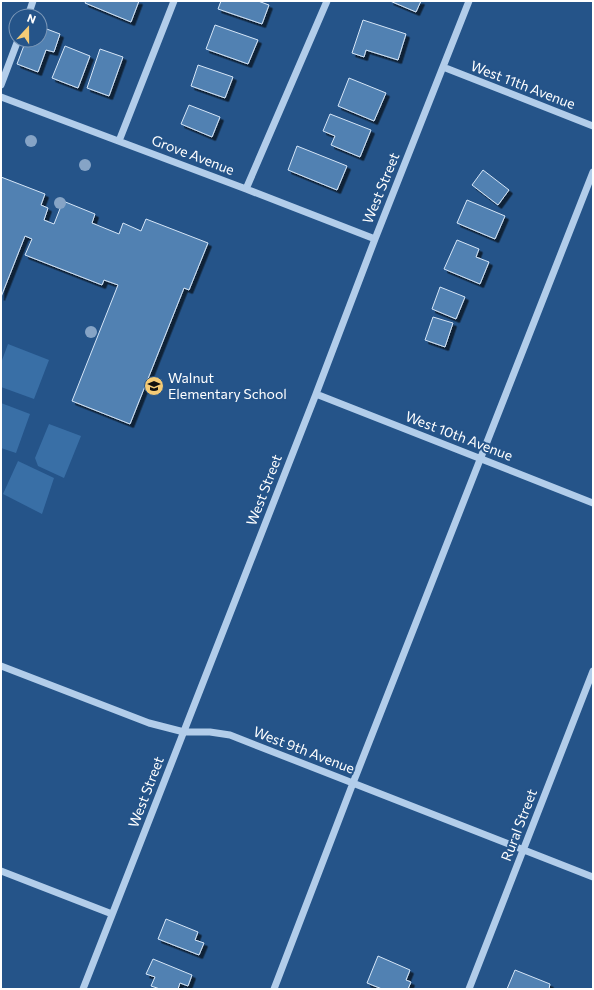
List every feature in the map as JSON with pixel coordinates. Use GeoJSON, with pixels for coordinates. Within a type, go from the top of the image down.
{"type":"FeatureCollection","features":[{"type":"Feature","properties":{"kind":"street"},"geometry":{"type":"LineString","coordinates":[[119,141],[174,1]]}},
{"type":"Feature","properties":{"kind":"street"},"geometry":{"type":"LineString","coordinates":[[246,189],[327,1]]}},
{"type":"Feature","properties":{"kind":"street","name":"West Street"},"geometry":{"type":"LineString","coordinates":[[83,989],[469,1]]}},
{"type":"Feature","properties":{"kind":"street"},"geometry":{"type":"LineString","coordinates":[[1,85],[15,48]]}},
{"type":"Feature","properties":{"kind":"street","name":"West 11th Avenue"},"geometry":{"type":"LineString","coordinates":[[443,67],[593,126]]}},
{"type":"Feature","properties":{"kind":"street","name":"Grove Avenue"},"geometry":{"type":"LineString","coordinates":[[1,97],[375,239]]}},
{"type":"Feature","properties":{"kind":"street"},"geometry":{"type":"LineString","coordinates":[[274,989],[353,783],[593,172]]}},
{"type":"Feature","properties":{"kind":"street","name":"West 10th Avenue"},"geometry":{"type":"LineString","coordinates":[[316,394],[593,503]]}},
{"type":"Feature","properties":{"kind":"street","name":"West 9th Avenue"},"geometry":{"type":"LineString","coordinates":[[1,666],[149,722],[184,732],[210,732],[230,735],[593,877]]}},
{"type":"Feature","properties":{"kind":"street","name":"Rural Street"},"geometry":{"type":"LineString","coordinates":[[469,989],[593,671]]}},
{"type":"Feature","properties":{"kind":"street"},"geometry":{"type":"LineString","coordinates":[[1,871],[112,914]]}},
{"type":"Feature","properties":{"kind":"shaded area"},"geometry":{"type":"Polygon","coordinates":[[[8,344],[49,360],[34,399],[1,387],[1,363],[8,344]]]}},
{"type":"Feature","properties":{"kind":"shaded area"},"geometry":{"type":"Polygon","coordinates":[[[1,403],[30,414],[16,453],[1,448],[1,403]]]}},
{"type":"Feature","properties":{"kind":"shaded area"},"geometry":{"type":"Polygon","coordinates":[[[49,424],[81,436],[64,478],[38,466],[35,458],[49,424]]]}},
{"type":"Feature","properties":{"kind":"shaded area"},"geometry":{"type":"Polygon","coordinates":[[[18,461],[54,478],[42,514],[3,494],[18,461]]]}},
{"type":"Feature","properties":{"kind":"building"},"geometry":{"type":"Polygon","coordinates":[[[86,1],[139,1],[131,22],[85,3],[86,1]]]}},
{"type":"Feature","properties":{"kind":"building"},"geometry":{"type":"Polygon","coordinates":[[[221,1],[258,1],[269,5],[262,24],[218,9],[221,1]]]}},
{"type":"Feature","properties":{"kind":"building"},"geometry":{"type":"Polygon","coordinates":[[[390,1],[421,1],[416,12],[390,1]]]}},
{"type":"Feature","properties":{"kind":"building"},"geometry":{"type":"Polygon","coordinates":[[[363,20],[406,34],[398,60],[366,50],[364,57],[352,53],[363,20]]]}},
{"type":"Feature","properties":{"kind":"building"},"geometry":{"type":"Polygon","coordinates":[[[215,25],[258,40],[248,64],[206,49],[215,25]]]}},
{"type":"Feature","properties":{"kind":"building"},"geometry":{"type":"Polygon","coordinates":[[[48,30],[60,34],[54,52],[46,50],[38,72],[17,64],[23,48],[48,48],[48,30]]]}},
{"type":"Feature","properties":{"kind":"building"},"geometry":{"type":"Polygon","coordinates":[[[65,46],[90,56],[78,88],[52,78],[65,46]]]}},
{"type":"Feature","properties":{"kind":"building"},"geometry":{"type":"Polygon","coordinates":[[[100,49],[123,57],[109,96],[87,88],[100,49]]]}},
{"type":"Feature","properties":{"kind":"building"},"geometry":{"type":"Polygon","coordinates":[[[198,65],[233,77],[225,98],[191,86],[198,65]]]}},
{"type":"Feature","properties":{"kind":"building"},"geometry":{"type":"Polygon","coordinates":[[[349,78],[386,93],[374,121],[338,106],[349,78]]]}},
{"type":"Feature","properties":{"kind":"building"},"geometry":{"type":"Polygon","coordinates":[[[189,105],[220,117],[212,137],[181,124],[189,105]]]}},
{"type":"Feature","properties":{"kind":"building"},"geometry":{"type":"Polygon","coordinates":[[[330,114],[371,130],[360,157],[331,145],[335,136],[323,131],[330,114]]]}},
{"type":"Feature","properties":{"kind":"building"},"geometry":{"type":"Polygon","coordinates":[[[297,146],[347,166],[337,190],[288,170],[297,146]]]}},
{"type":"Feature","properties":{"kind":"building"},"geometry":{"type":"Polygon","coordinates":[[[483,170],[509,190],[498,205],[472,185],[483,170]]]}},
{"type":"Feature","properties":{"kind":"building"},"geometry":{"type":"Polygon","coordinates":[[[1,177],[45,194],[41,205],[48,208],[44,220],[54,224],[63,201],[95,214],[92,223],[119,234],[123,223],[141,231],[146,219],[208,243],[189,290],[184,288],[130,424],[72,401],[118,285],[104,280],[102,285],[25,255],[32,239],[25,236],[1,297],[1,177]]]}},
{"type":"Feature","properties":{"kind":"building"},"geometry":{"type":"Polygon","coordinates":[[[467,200],[505,216],[495,239],[457,223],[467,200]]]}},
{"type":"Feature","properties":{"kind":"building"},"geometry":{"type":"Polygon","coordinates":[[[457,240],[479,249],[476,257],[489,262],[480,284],[444,269],[457,240]]]}},
{"type":"Feature","properties":{"kind":"building"},"geometry":{"type":"Polygon","coordinates":[[[440,287],[465,297],[456,319],[432,309],[440,287]]]}},
{"type":"Feature","properties":{"kind":"building"},"geometry":{"type":"Polygon","coordinates":[[[433,317],[453,323],[445,347],[425,340],[433,317]]]}},
{"type":"Feature","properties":{"kind":"building"},"geometry":{"type":"Polygon","coordinates":[[[166,919],[198,932],[195,940],[204,943],[199,955],[158,939],[166,919]]]}},
{"type":"Feature","properties":{"kind":"building"},"geometry":{"type":"Polygon","coordinates":[[[378,956],[410,970],[406,980],[411,982],[408,989],[382,989],[367,983],[378,956]]]}},
{"type":"Feature","properties":{"kind":"building"},"geometry":{"type":"Polygon","coordinates":[[[153,959],[192,975],[188,986],[180,983],[178,989],[160,989],[151,986],[155,977],[146,974],[153,959]]]}},
{"type":"Feature","properties":{"kind":"building"},"geometry":{"type":"Polygon","coordinates":[[[515,970],[550,984],[549,989],[507,989],[515,970]]]}},
{"type":"Feature","properties":{"kind":"place","name":"Walnut Elementary School"},"geometry":{"type":"Point","coordinates":[154,386]}}]}
